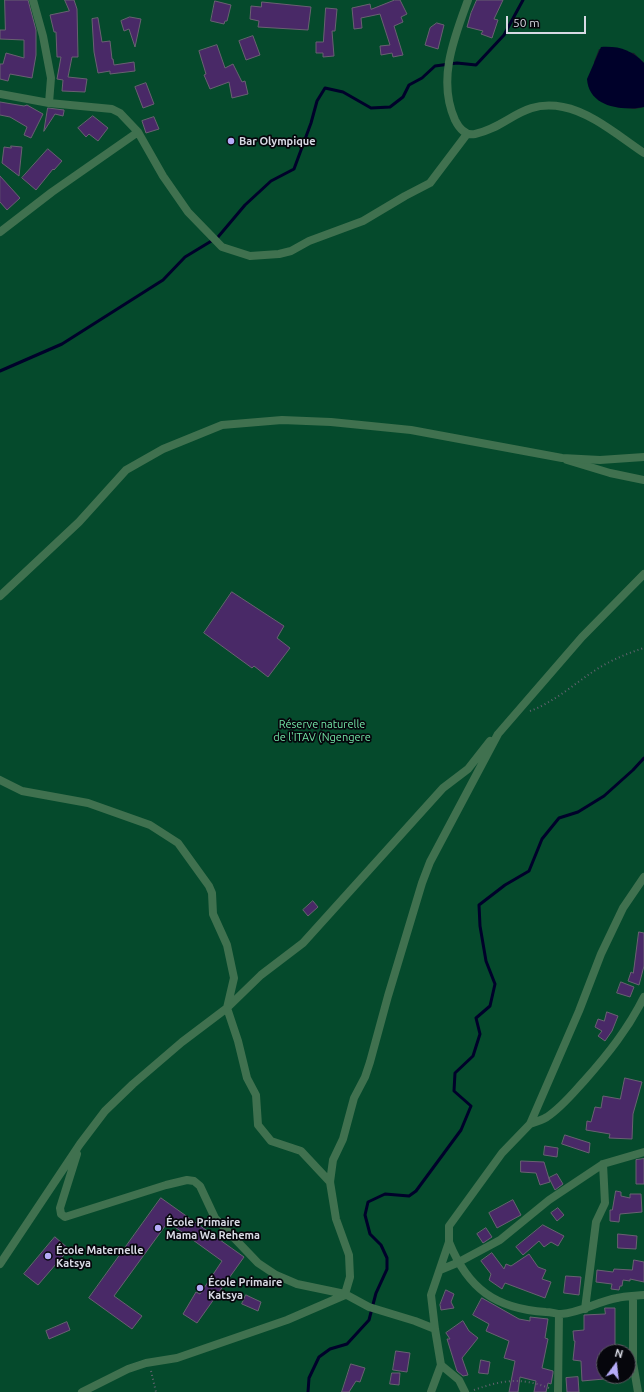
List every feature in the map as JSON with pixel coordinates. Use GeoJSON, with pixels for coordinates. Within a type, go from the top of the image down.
{"type":"FeatureCollection","features":[{"type":"Feature","properties":{"kind":"street"},"geometry":{"type":"LineString","coordinates":[[33,0],[43,36],[51,78],[49,103]]}},
{"type":"Feature","properties":{"kind":"street"},"geometry":{"type":"LineString","coordinates":[[468,0],[450,59],[446,89],[449,107],[456,123],[467,134],[474,134],[488,130],[533,106],[562,107],[582,112],[644,153]]}},
{"type":"Feature","properties":{"kind":"street"},"geometry":{"type":"LineString","coordinates":[[0,94],[49,103],[112,109],[120,113],[138,132],[163,176],[188,212],[222,247],[250,256],[279,254],[363,221],[430,183],[467,134]]}},
{"type":"Feature","properties":{"kind":"street"},"geometry":{"type":"LineString","coordinates":[[0,232],[52,192],[138,132]]}},
{"type":"Feature","properties":{"kind":"street"},"geometry":{"type":"LineString","coordinates":[[0,596],[79,522],[126,470],[163,449],[222,425],[282,420],[331,422],[411,430],[562,458],[610,473],[644,480]]}},
{"type":"Feature","properties":{"kind":"street"},"geometry":{"type":"LineString","coordinates":[[562,458],[600,460],[644,457]]}},
{"type":"Feature","properties":{"kind":"street"},"geometry":{"type":"LineString","coordinates":[[0,1264],[80,1144],[105,1111],[133,1084],[182,1042],[227,1008],[261,975],[303,943],[443,788],[468,769],[582,637],[644,574]]}},
{"type":"Feature","properties":{"kind":"street"},"geometry":{"type":"LineString","coordinates":[[82,1392],[128,1369],[146,1363],[177,1358],[287,1320],[345,1294],[350,1277],[349,1255],[336,1219],[330,1182],[333,1160],[342,1139],[354,1098],[365,1077],[370,1062],[422,883],[443,837],[498,734]]}},
{"type":"Feature","properties":{"kind":"street"},"geometry":{"type":"LineString","coordinates":[[0,780],[22,791],[88,803],[124,815],[150,825],[178,843],[212,893],[213,914],[227,946],[234,978],[227,1008],[238,1041],[247,1078],[256,1095],[258,1125],[271,1141],[300,1151],[330,1182]]}},
{"type":"Feature","properties":{"kind":"street"},"geometry":{"type":"LineString","coordinates":[[431,1392],[441,1365],[435,1329],[432,1295],[449,1242],[449,1226],[502,1153],[530,1124],[579,1011],[601,954],[623,908],[644,877]]}},
{"type":"Feature","properties":{"kind":"street"},"geometry":{"type":"LineString","coordinates":[[530,1124],[546,1118],[561,1106],[581,1084],[617,1043],[644,998]]}},
{"type":"Feature","properties":{"kind":"street"},"geometry":{"type":"LineString","coordinates":[[80,1144],[60,1208],[61,1214],[65,1217],[187,1180],[194,1182],[200,1186],[215,1218],[258,1263],[276,1275],[297,1284],[345,1294],[369,1307],[415,1321],[435,1329]]}},
{"type":"Feature","properties":{"kind":"street"},"geometry":{"type":"LineString","coordinates":[[440,1270],[457,1263],[500,1240],[549,1200],[603,1164],[644,1152]]}},
{"type":"Feature","properties":{"kind":"street"},"geometry":{"type":"LineString","coordinates":[[585,1309],[596,1222],[606,1203],[603,1164]]}},
{"type":"Feature","properties":{"kind":"street"},"geometry":{"type":"LineString","coordinates":[[449,1242],[457,1263],[476,1285],[495,1301],[515,1307],[559,1314],[585,1309],[616,1298],[644,1295]]}},
{"type":"Feature","properties":{"kind":"street"},"geometry":{"type":"LineString","coordinates":[[633,1296],[633,1363],[638,1392]]}},
{"type":"Feature","properties":{"kind":"street"},"geometry":{"type":"LineString","coordinates":[[558,1392],[559,1314]]}},
{"type":"Feature","properties":{"kind":"street"},"geometry":{"type":"LineString","coordinates":[[441,1365],[459,1380],[469,1391]]}},
{"type":"Feature","properties":{"kind":"path"},"geometry":{"type":"LineString","coordinates":[[512,717],[534,709],[608,663],[627,653],[644,648]]}},
{"type":"Feature","properties":{"kind":"path"},"geometry":{"type":"LineString","coordinates":[[146,1363],[150,1368],[156,1392]]}},
{"type":"Feature","properties":{"kind":"path"},"geometry":{"type":"LineString","coordinates":[[469,1391],[491,1384],[516,1380],[538,1384],[558,1392]]}},
{"type":"Feature","properties":{"kind":"green space","name":"Réserve naturelle de l'ITAV (Ngengere"},"geometry":{"type":"Polygon","coordinates":[[[0,0],[644,0],[644,63],[634,53],[599,49],[594,62],[616,107],[635,109],[644,107],[644,1392],[0,1392],[0,0]]]}},
{"type":"Feature","properties":{"kind":"water"},"geometry":{"type":"Polygon","coordinates":[[[601,47],[620,48],[630,52],[644,63],[644,107],[616,107],[600,101],[594,96],[589,88],[587,79],[601,47]]]}},
{"type":"Feature","properties":{"kind":"building"},"geometry":{"type":"Polygon","coordinates":[[[5,0],[28,0],[36,30],[36,55],[32,78],[10,74],[8,81],[0,79],[0,64],[3,64],[6,53],[24,58],[24,40],[0,39],[0,30],[5,30],[5,0]]]}},
{"type":"Feature","properties":{"kind":"building"},"geometry":{"type":"Polygon","coordinates":[[[65,0],[74,0],[77,9],[78,57],[72,57],[68,77],[87,79],[85,92],[62,91],[63,80],[57,79],[61,57],[57,57],[56,32],[54,32],[50,15],[69,11],[65,0]]]}},
{"type":"Feature","properties":{"kind":"building"},"geometry":{"type":"Polygon","coordinates":[[[395,0],[400,0],[407,14],[401,17],[403,22],[394,26],[403,55],[393,57],[392,53],[381,55],[380,46],[390,45],[380,14],[361,18],[362,28],[354,29],[352,8],[370,4],[371,9],[395,0]]]}},
{"type":"Feature","properties":{"kind":"building"},"geometry":{"type":"Polygon","coordinates":[[[477,0],[503,0],[494,19],[498,20],[492,38],[481,34],[483,31],[467,27],[477,0]]]}},
{"type":"Feature","properties":{"kind":"building"},"geometry":{"type":"Polygon","coordinates":[[[215,1],[231,5],[227,21],[225,21],[224,24],[211,21],[215,1]]]}},
{"type":"Feature","properties":{"kind":"building"},"geometry":{"type":"Polygon","coordinates":[[[262,2],[311,7],[308,30],[258,27],[259,21],[250,19],[251,6],[261,7],[262,2]]]}},
{"type":"Feature","properties":{"kind":"building"},"geometry":{"type":"Polygon","coordinates":[[[326,8],[337,9],[335,31],[332,31],[334,56],[323,57],[323,53],[316,53],[316,42],[323,42],[326,8]]]}},
{"type":"Feature","properties":{"kind":"building"},"geometry":{"type":"Polygon","coordinates":[[[130,17],[141,19],[135,47],[129,29],[124,31],[121,21],[130,17]]]}},
{"type":"Feature","properties":{"kind":"building"},"geometry":{"type":"Polygon","coordinates":[[[98,18],[102,42],[110,41],[114,65],[134,62],[135,71],[110,74],[110,71],[98,73],[94,52],[92,19],[98,18]]]}},
{"type":"Feature","properties":{"kind":"building"},"geometry":{"type":"Polygon","coordinates":[[[437,23],[444,25],[438,49],[425,45],[430,28],[437,23]]]}},
{"type":"Feature","properties":{"kind":"building"},"geometry":{"type":"Polygon","coordinates":[[[253,36],[260,55],[246,60],[239,41],[253,36]]]}},
{"type":"Feature","properties":{"kind":"building"},"geometry":{"type":"Polygon","coordinates":[[[217,45],[225,68],[233,64],[242,82],[245,81],[248,94],[232,98],[229,82],[210,89],[204,75],[206,74],[199,51],[217,45]]]}},
{"type":"Feature","properties":{"kind":"building"},"geometry":{"type":"Polygon","coordinates":[[[146,83],[154,104],[143,108],[135,87],[146,83]]]}},
{"type":"Feature","properties":{"kind":"building"},"geometry":{"type":"Polygon","coordinates":[[[0,102],[24,106],[27,105],[43,114],[31,138],[24,135],[27,127],[10,117],[0,115],[0,102]]]}},
{"type":"Feature","properties":{"kind":"building"},"geometry":{"type":"Polygon","coordinates":[[[48,108],[64,111],[63,116],[55,114],[44,131],[48,108]]]}},
{"type":"Feature","properties":{"kind":"building"},"geometry":{"type":"Polygon","coordinates":[[[93,116],[108,128],[98,141],[89,134],[86,137],[78,128],[93,116]]]}},
{"type":"Feature","properties":{"kind":"building"},"geometry":{"type":"Polygon","coordinates":[[[154,117],[159,129],[146,133],[142,121],[154,117]]]}},
{"type":"Feature","properties":{"kind":"building"},"geometry":{"type":"Polygon","coordinates":[[[11,146],[22,147],[19,176],[2,163],[4,147],[11,148],[11,146]]]}},
{"type":"Feature","properties":{"kind":"building"},"geometry":{"type":"Polygon","coordinates":[[[48,149],[62,161],[54,170],[53,169],[36,190],[22,178],[48,149]]]}},
{"type":"Feature","properties":{"kind":"building"},"geometry":{"type":"Polygon","coordinates":[[[0,176],[20,198],[7,210],[0,202],[0,176]]]}},
{"type":"Feature","properties":{"kind":"building"},"geometry":{"type":"Polygon","coordinates":[[[232,592],[284,626],[277,638],[290,648],[268,677],[254,666],[252,668],[204,633],[232,592]]]}},
{"type":"Feature","properties":{"kind":"building"},"geometry":{"type":"Polygon","coordinates":[[[313,901],[318,907],[308,916],[303,910],[313,901]]]}},
{"type":"Feature","properties":{"kind":"building"},"geometry":{"type":"Polygon","coordinates":[[[639,932],[644,933],[644,966],[639,985],[628,981],[631,972],[633,973],[639,932]]]}},
{"type":"Feature","properties":{"kind":"building"},"geometry":{"type":"Polygon","coordinates":[[[621,982],[634,987],[630,997],[617,993],[621,982]]]}},
{"type":"Feature","properties":{"kind":"building"},"geometry":{"type":"Polygon","coordinates":[[[607,1012],[618,1016],[612,1031],[605,1041],[598,1036],[602,1031],[595,1027],[598,1019],[604,1021],[607,1012]]]}},
{"type":"Feature","properties":{"kind":"building"},"geometry":{"type":"Polygon","coordinates":[[[625,1078],[642,1082],[633,1114],[632,1139],[609,1138],[610,1134],[586,1130],[587,1121],[591,1122],[595,1107],[601,1108],[603,1096],[620,1099],[625,1078]]]}},
{"type":"Feature","properties":{"kind":"building"},"geometry":{"type":"Polygon","coordinates":[[[565,1135],[590,1143],[589,1153],[562,1144],[565,1135]]]}},
{"type":"Feature","properties":{"kind":"building"},"geometry":{"type":"Polygon","coordinates":[[[545,1146],[558,1148],[557,1157],[544,1155],[545,1146]]]}},
{"type":"Feature","properties":{"kind":"building"},"geometry":{"type":"Polygon","coordinates":[[[644,1159],[644,1184],[636,1184],[636,1160],[644,1159]]]}},
{"type":"Feature","properties":{"kind":"building"},"geometry":{"type":"Polygon","coordinates":[[[521,1161],[544,1162],[550,1182],[540,1185],[536,1173],[521,1172],[521,1161]]]}},
{"type":"Feature","properties":{"kind":"building"},"geometry":{"type":"Polygon","coordinates":[[[557,1174],[563,1184],[555,1190],[549,1178],[557,1174]]]}},
{"type":"Feature","properties":{"kind":"building"},"geometry":{"type":"Polygon","coordinates":[[[616,1191],[621,1192],[621,1196],[630,1198],[630,1194],[641,1194],[642,1212],[620,1214],[619,1222],[610,1221],[610,1210],[612,1210],[616,1191]]]}},
{"type":"Feature","properties":{"kind":"building"},"geometry":{"type":"Polygon","coordinates":[[[161,1198],[244,1257],[197,1323],[183,1314],[196,1292],[200,1294],[222,1261],[168,1222],[114,1296],[142,1316],[132,1329],[89,1298],[161,1198]]]}},
{"type":"Feature","properties":{"kind":"building"},"geometry":{"type":"Polygon","coordinates":[[[513,1200],[521,1215],[497,1228],[489,1213],[513,1200]]]}},
{"type":"Feature","properties":{"kind":"building"},"geometry":{"type":"Polygon","coordinates":[[[558,1208],[564,1215],[557,1221],[551,1213],[558,1208]]]}},
{"type":"Feature","properties":{"kind":"building"},"geometry":{"type":"Polygon","coordinates":[[[543,1225],[564,1236],[558,1246],[551,1242],[544,1247],[539,1241],[523,1255],[516,1247],[543,1225]]]}},
{"type":"Feature","properties":{"kind":"building"},"geometry":{"type":"Polygon","coordinates":[[[486,1228],[492,1237],[483,1243],[477,1234],[486,1228]]]}},
{"type":"Feature","properties":{"kind":"building"},"geometry":{"type":"Polygon","coordinates":[[[618,1234],[637,1236],[636,1249],[618,1248],[618,1234]]]}},
{"type":"Feature","properties":{"kind":"building"},"geometry":{"type":"Polygon","coordinates":[[[55,1237],[69,1249],[38,1285],[24,1274],[55,1237]]]}},
{"type":"Feature","properties":{"kind":"building"},"geometry":{"type":"Polygon","coordinates":[[[492,1253],[504,1269],[506,1264],[511,1266],[529,1254],[538,1267],[546,1270],[542,1279],[551,1282],[545,1298],[505,1283],[502,1289],[489,1280],[491,1274],[481,1261],[492,1253]]]}},
{"type":"Feature","properties":{"kind":"building"},"geometry":{"type":"Polygon","coordinates":[[[634,1260],[644,1262],[644,1282],[630,1279],[630,1281],[623,1280],[622,1286],[620,1286],[619,1290],[611,1289],[612,1284],[596,1282],[597,1270],[613,1272],[614,1269],[632,1270],[634,1260]]]}},
{"type":"Feature","properties":{"kind":"building"},"geometry":{"type":"Polygon","coordinates":[[[566,1276],[581,1277],[579,1295],[564,1293],[566,1276]]]}},
{"type":"Feature","properties":{"kind":"building"},"geometry":{"type":"Polygon","coordinates":[[[446,1290],[454,1294],[451,1302],[454,1308],[441,1310],[440,1305],[446,1290]]]}},
{"type":"Feature","properties":{"kind":"building"},"geometry":{"type":"Polygon","coordinates":[[[246,1295],[261,1302],[258,1311],[242,1304],[246,1295]]]}},
{"type":"Feature","properties":{"kind":"building"},"geometry":{"type":"Polygon","coordinates":[[[482,1298],[519,1319],[530,1321],[530,1317],[548,1319],[545,1338],[548,1339],[542,1368],[553,1371],[553,1373],[551,1384],[548,1383],[546,1392],[534,1392],[536,1381],[520,1377],[518,1392],[509,1392],[515,1361],[504,1358],[509,1341],[486,1331],[489,1324],[473,1315],[482,1298]]]}},
{"type":"Feature","properties":{"kind":"building"},"geometry":{"type":"Polygon","coordinates":[[[605,1308],[615,1308],[615,1344],[596,1344],[596,1380],[582,1381],[581,1361],[573,1360],[575,1341],[573,1331],[584,1330],[584,1315],[605,1314],[605,1308]]]}},
{"type":"Feature","properties":{"kind":"building"},"geometry":{"type":"Polygon","coordinates":[[[463,1321],[469,1331],[478,1338],[462,1358],[468,1375],[463,1376],[457,1371],[447,1339],[450,1339],[446,1333],[463,1321]]]}},
{"type":"Feature","properties":{"kind":"building"},"geometry":{"type":"Polygon","coordinates":[[[67,1322],[70,1330],[49,1339],[46,1331],[67,1322]]]}},
{"type":"Feature","properties":{"kind":"building"},"geometry":{"type":"Polygon","coordinates":[[[396,1351],[410,1353],[407,1372],[393,1370],[396,1351]]]}},
{"type":"Feature","properties":{"kind":"building"},"geometry":{"type":"Polygon","coordinates":[[[481,1360],[490,1362],[488,1374],[479,1373],[481,1360]]]}},
{"type":"Feature","properties":{"kind":"building"},"geometry":{"type":"Polygon","coordinates":[[[351,1364],[365,1368],[360,1382],[356,1381],[349,1392],[342,1392],[351,1364]]]}},
{"type":"Feature","properties":{"kind":"building"},"geometry":{"type":"Polygon","coordinates":[[[392,1373],[400,1373],[399,1385],[390,1384],[392,1373]]]}},
{"type":"Feature","properties":{"kind":"building"},"geometry":{"type":"Polygon","coordinates":[[[578,1377],[579,1392],[567,1392],[566,1378],[578,1377]]]}},
{"type":"Feature","properties":{"kind":"waterway"},"geometry":{"type":"LineString","coordinates":[[0,371],[62,344],[163,280],[185,257],[218,237],[245,205],[271,181],[294,169],[311,123],[317,101],[325,88],[343,92],[371,108],[390,107],[403,97],[409,85],[422,78],[435,66],[457,63],[476,65],[504,35],[523,0]]}},
{"type":"Feature","properties":{"kind":"waterway"},"geometry":{"type":"LineString","coordinates":[[308,1392],[309,1378],[319,1357],[330,1349],[347,1344],[369,1320],[376,1293],[387,1269],[387,1258],[381,1245],[370,1234],[365,1215],[368,1202],[385,1194],[409,1196],[416,1191],[461,1130],[471,1106],[454,1091],[455,1073],[473,1056],[480,1034],[476,1018],[490,1006],[495,984],[486,961],[480,926],[479,905],[505,885],[529,871],[542,839],[559,818],[578,812],[604,796],[644,758]]}},
{"type":"Feature","properties":{"kind":"place","name":"Bar Olympique"},"geometry":{"type":"Point","coordinates":[231,141]}},
{"type":"Feature","properties":{"kind":"place","name":"École Primaire Mama Wa Rehema"},"geometry":{"type":"Point","coordinates":[158,1228]}},
{"type":"Feature","properties":{"kind":"place","name":"École Maternelle Katsya"},"geometry":{"type":"Point","coordinates":[48,1256]}},
{"type":"Feature","properties":{"kind":"place","name":"École Primaire Katsya"},"geometry":{"type":"Point","coordinates":[200,1288]}}]}
